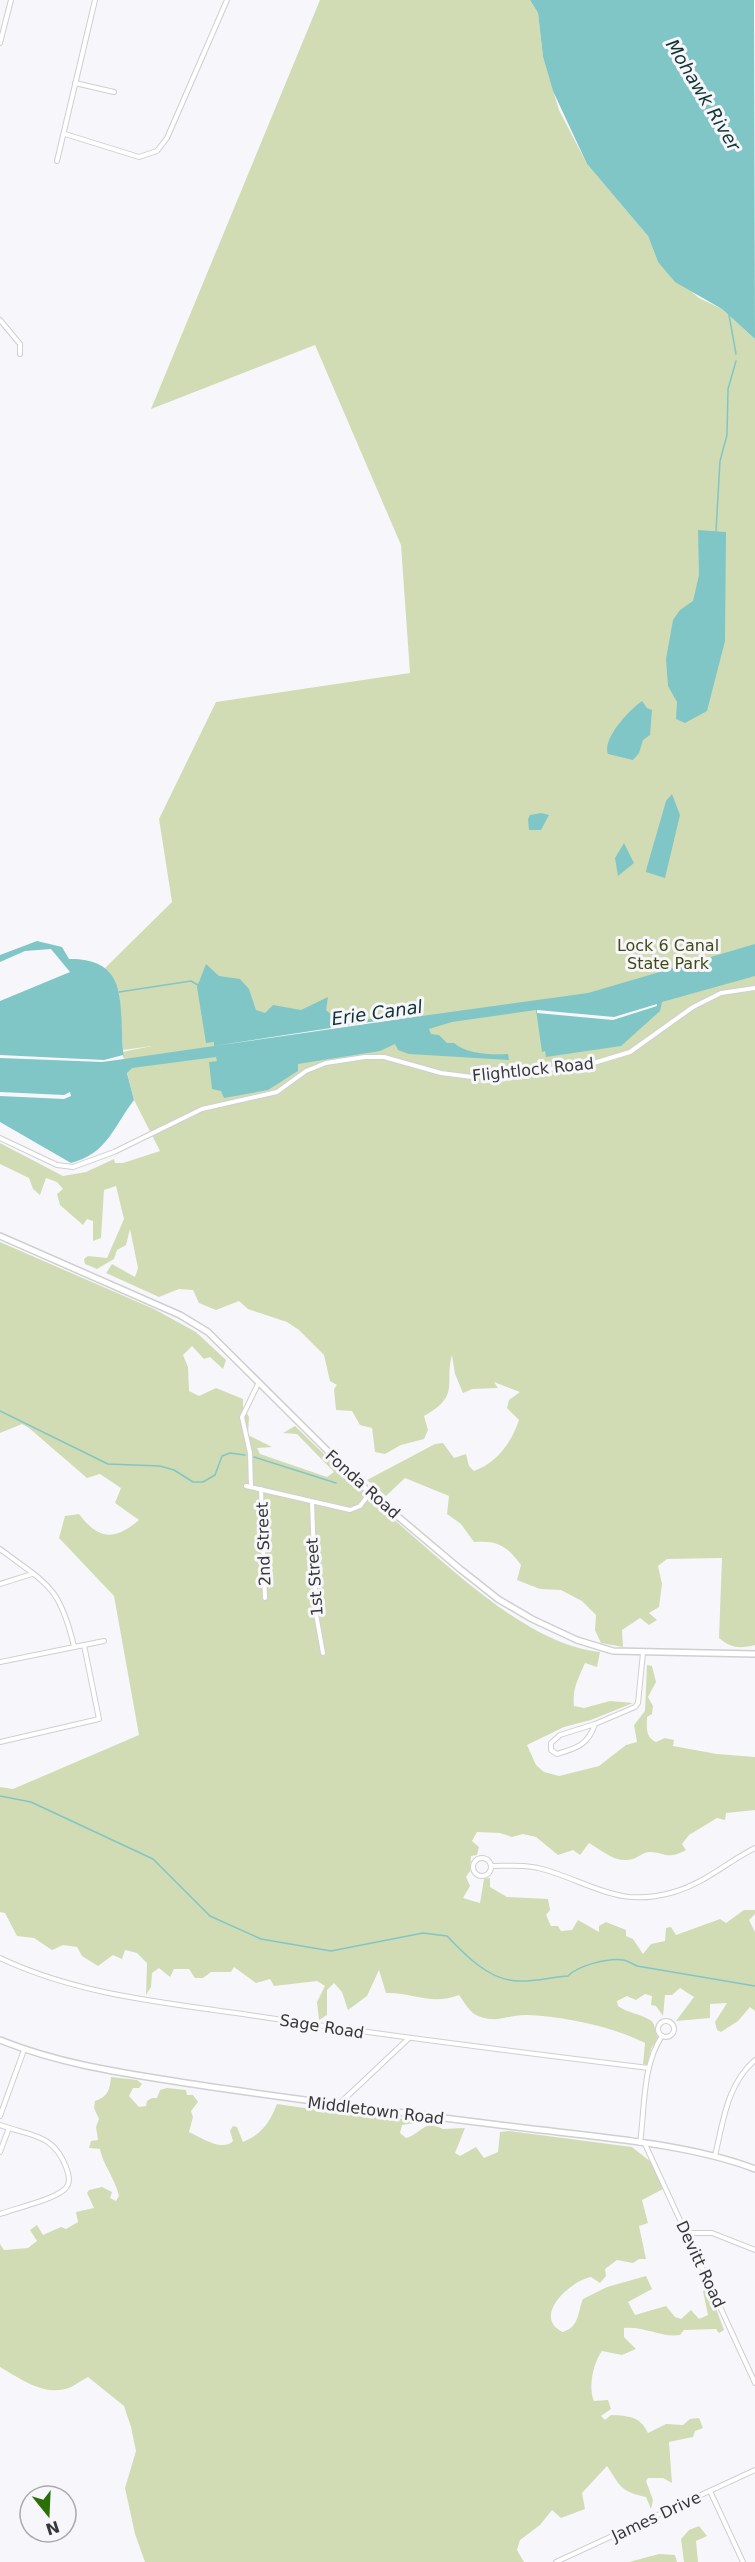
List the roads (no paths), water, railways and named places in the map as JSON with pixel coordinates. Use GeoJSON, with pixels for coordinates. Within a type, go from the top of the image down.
{"type":"FeatureCollection","features":[{"type":"Feature","properties":{"kind":"street"},"geometry":{"type":"LineString","coordinates":[[0,43],[11,0]]}},
{"type":"Feature","properties":{"kind":"street"},"geometry":{"type":"LineString","coordinates":[[57,161],[95,0]]}},
{"type":"Feature","properties":{"kind":"street"},"geometry":{"type":"LineString","coordinates":[[65,134],[139,157],[158,151],[167,138],[227,0]]}},
{"type":"Feature","properties":{"kind":"street"},"geometry":{"type":"LineString","coordinates":[[75,83],[114,92]]}},
{"type":"Feature","properties":{"kind":"street"},"geometry":{"type":"LineString","coordinates":[[0,320],[20,344],[20,354]]}},
{"type":"Feature","properties":{"kind":"street","name":"Flightlock Road"},"geometry":{"type":"LineString","coordinates":[[0,1138],[57,1165],[74,1167],[114,1152],[202,1109],[277,1092],[306,1071],[326,1063],[365,1057],[384,1057],[441,1073],[472,1077],[587,1065],[630,1052],[693,1007],[721,993],[755,988]]}},
{"type":"Feature","properties":{"kind":"street","name":"Fonda Road"},"geometry":{"type":"LineString","coordinates":[[0,1236],[192,1322],[220,1343],[321,1447],[370,1493],[467,1575],[532,1619],[594,1647],[643,1653],[755,1654]]}},
{"type":"Feature","properties":{"kind":"street"},"geometry":{"type":"LineString","coordinates":[[260,1382],[242,1417],[250,1454],[248,1486],[350,1510],[360,1506],[370,1493]]}},
{"type":"Feature","properties":{"kind":"street","name":"2nd Street"},"geometry":{"type":"LineString","coordinates":[[261,1489],[265,1598]]}},
{"type":"Feature","properties":{"kind":"street","name":"1st Street"},"geometry":{"type":"LineString","coordinates":[[312,1502],[316,1614],[323,1653]]}},
{"type":"Feature","properties":{"kind":"street"},"geometry":{"type":"LineString","coordinates":[[0,1549],[55,1592],[64,1608],[74,1646]]}},
{"type":"Feature","properties":{"kind":"street"},"geometry":{"type":"LineString","coordinates":[[0,1584],[33,1573]]}},
{"type":"Feature","properties":{"kind":"street"},"geometry":{"type":"LineString","coordinates":[[0,1662],[104,1641]]}},
{"type":"Feature","properties":{"kind":"street"},"geometry":{"type":"LineString","coordinates":[[0,1742],[99,1719],[84,1645]]}},
{"type":"Feature","properties":{"kind":"street"},"geometry":{"type":"LineString","coordinates":[[595,1724],[588,1741],[582,1746],[557,1754],[551,1750],[551,1743],[556,1737],[635,1707],[643,1653]]}},
{"type":"Feature","properties":{"kind":"street"},"geometry":{"type":"LineString","coordinates":[[491,1866],[528,1866],[599,1892],[625,1897],[656,1896],[706,1879],[755,1848]]}},
{"type":"Feature","properties":{"kind":"street"},"geometry":{"type":"LineString","coordinates":[[480,1858],[486,1859],[491,1866],[488,1874],[482,1876],[473,1869],[475,1861],[480,1858]]}},
{"type":"Feature","properties":{"kind":"street","name":"Sage Road"},"geometry":{"type":"LineString","coordinates":[[0,1958],[52,1979],[112,1994],[409,2039],[649,2068]]}},
{"type":"Feature","properties":{"kind":"street"},"geometry":{"type":"LineString","coordinates":[[669,2022],[673,2025],[673,2033],[667,2037],[662,2036],[658,2032],[659,2024],[669,2022]]}},
{"type":"Feature","properties":{"kind":"street"},"geometry":{"type":"LineString","coordinates":[[642,2144],[649,2068],[653,2050],[662,2036]]}},
{"type":"Feature","properties":{"kind":"street"},"geometry":{"type":"LineString","coordinates":[[337,2106],[409,2039]]}},
{"type":"Feature","properties":{"kind":"street","name":"Middletown Road"},"geometry":{"type":"LineString","coordinates":[[0,2040],[24,2050],[102,2070],[337,2106],[642,2144],[715,2157],[755,2169]]}},
{"type":"Feature","properties":{"kind":"street"},"geometry":{"type":"LineString","coordinates":[[0,2116],[24,2050]]}},
{"type":"Feature","properties":{"kind":"street"},"geometry":{"type":"LineString","coordinates":[[715,2157],[735,2084],[755,2060]]}},
{"type":"Feature","properties":{"kind":"street"},"geometry":{"type":"LineString","coordinates":[[0,2125],[42,2138],[54,2145],[68,2171],[69,2182],[59,2193],[0,2214]]}},
{"type":"Feature","properties":{"kind":"street"},"geometry":{"type":"LineString","coordinates":[[0,2152],[9,2128]]}},
{"type":"Feature","properties":{"kind":"street","name":"Devitt Road"},"geometry":{"type":"LineString","coordinates":[[642,2144],[687,2233],[755,2383]]}},
{"type":"Feature","properties":{"kind":"street"},"geometry":{"type":"LineString","coordinates":[[687,2233],[712,2233],[755,2250]]}},
{"type":"Feature","properties":{"kind":"street","name":"James Drive"},"geometry":{"type":"LineString","coordinates":[[556,2562],[755,2470]]}},
{"type":"Feature","properties":{"kind":"street"},"geometry":{"type":"LineString","coordinates":[[710,2491],[743,2562]]}},
{"type":"Feature","properties":{"kind":"water","name":"Mohawk River"},"geometry":{"type":"Polygon","coordinates":[[[530,0],[754,0],[755,339],[722,309],[675,282],[658,262],[648,236],[587,164],[553,91],[543,57],[538,13],[530,0]]]}},
{"type":"Feature","properties":{"kind":"water"},"geometry":{"type":"Polygon","coordinates":[[[698,530],[726,532],[725,641],[707,711],[685,723],[676,719],[677,702],[668,686],[666,659],[673,620],[680,610],[693,601],[699,575],[698,530]]]}},
{"type":"Feature","properties":{"kind":"water"},"geometry":{"type":"Polygon","coordinates":[[[642,701],[647,708],[652,710],[650,735],[643,740],[639,753],[633,760],[608,754],[607,748],[613,733],[630,711],[642,701]]]}},
{"type":"Feature","properties":{"kind":"water"},"geometry":{"type":"Polygon","coordinates":[[[672,794],[680,815],[665,878],[646,872],[666,801],[672,794]]]}},
{"type":"Feature","properties":{"kind":"water"},"geometry":{"type":"Polygon","coordinates":[[[541,813],[549,815],[541,830],[529,830],[530,815],[541,813]]]}},
{"type":"Feature","properties":{"kind":"water"},"geometry":{"type":"Polygon","coordinates":[[[624,843],[634,863],[618,876],[615,858],[624,843]]]}},
{"type":"Feature","properties":{"kind":"water"},"geometry":{"type":"Polygon","coordinates":[[[37,941],[62,947],[69,959],[90,961],[104,968],[114,978],[119,991],[121,1007],[124,1059],[214,1046],[214,1042],[206,1043],[197,987],[206,964],[219,976],[240,979],[249,989],[256,1010],[265,1013],[273,1005],[301,1010],[328,997],[326,1010],[338,1020],[407,1018],[588,993],[755,944],[755,976],[662,1002],[660,1011],[621,1046],[546,1057],[545,1051],[542,1052],[536,1010],[452,1022],[429,1029],[431,1034],[439,1035],[447,1043],[454,1043],[465,1050],[508,1054],[509,1060],[409,1054],[398,1050],[395,1044],[380,1051],[298,1064],[298,1071],[268,1090],[224,1098],[221,1091],[212,1089],[209,1062],[217,1061],[216,1057],[132,1068],[127,1073],[134,1100],[101,1146],[83,1159],[71,1163],[0,1122],[0,1001],[70,972],[51,949],[25,951],[0,962],[0,955],[37,941]]]}},
{"type":"Feature","properties":{"kind":"waterway"},"geometry":{"type":"LineString","coordinates":[[729,315],[736,354]]}},
{"type":"Feature","properties":{"kind":"waterway"},"geometry":{"type":"LineString","coordinates":[[716,531],[720,461],[727,435],[728,389],[736,361]]}},
{"type":"Feature","properties":{"kind":"waterway"},"geometry":{"type":"LineString","coordinates":[[119,992],[191,981],[198,985]]}},
{"type":"Feature","properties":{"kind":"waterway"},"geometry":{"type":"LineString","coordinates":[[0,1411],[108,1464],[160,1466],[174,1470],[193,1482],[203,1482],[215,1475],[222,1456],[230,1453],[245,1455]]}},
{"type":"Feature","properties":{"kind":"waterway"},"geometry":{"type":"LineString","coordinates":[[254,1457],[336,1483]]}},
{"type":"Feature","properties":{"kind":"waterway"},"geometry":{"type":"LineString","coordinates":[[0,1796],[31,1802],[153,1859],[210,1916],[261,1939],[331,1951],[423,1933],[447,1936],[478,1965],[507,1980],[529,1981],[568,1976],[579,1969],[602,1961],[625,1960],[637,1966],[755,1986]]}},
{"type":"Feature","properties":{"kind":"park label","name":"Lock 6 Canal State Park"},"geometry":{"type":"Point","coordinates":[668,954]}},
{"type":"Feature","properties":{"kind":"water label","name":"Erie Canal"},"geometry":{"type":"Point","coordinates":[377,1013]}}]}
